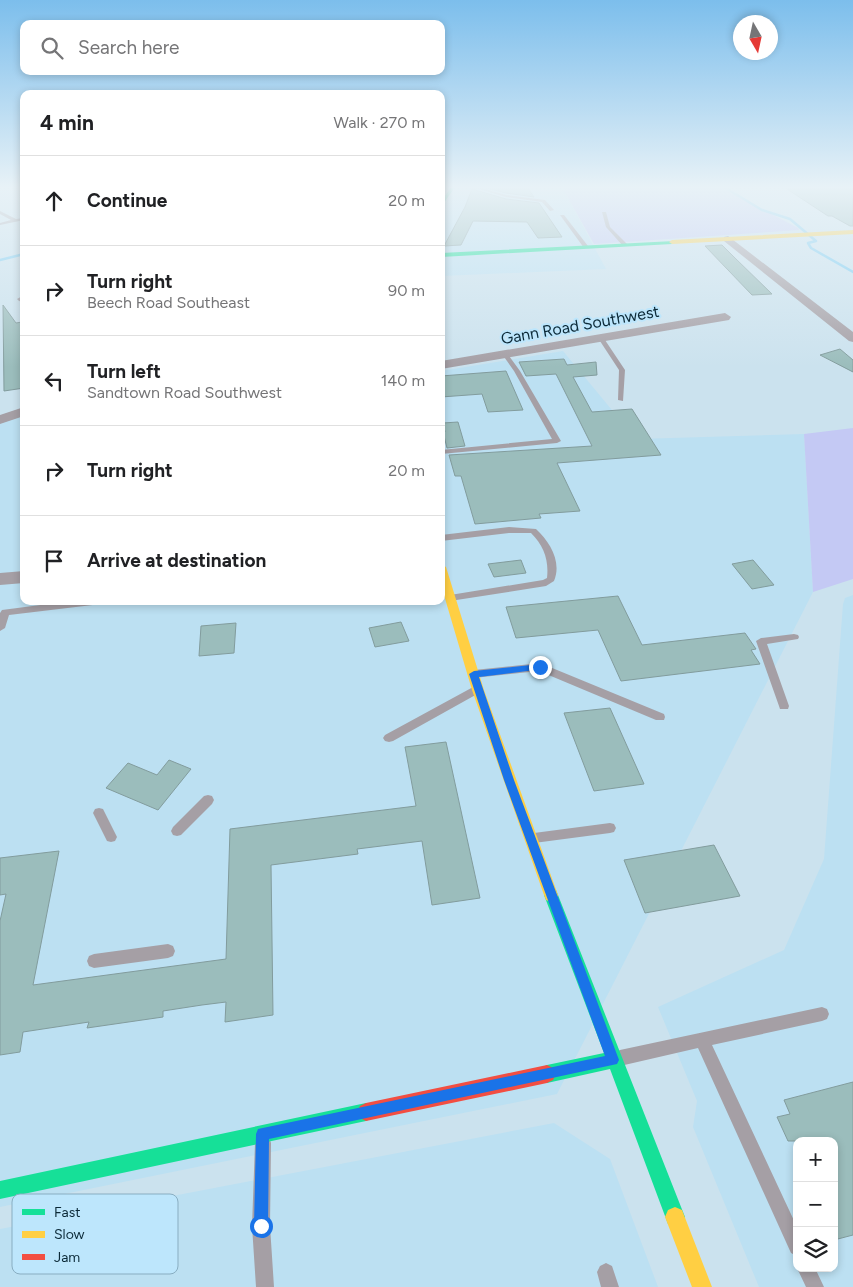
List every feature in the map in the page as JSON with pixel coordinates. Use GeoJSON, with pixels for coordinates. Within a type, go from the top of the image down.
{"type":"FeatureCollection","features":[{"type":"Feature","properties":{"kind":"street"},"geometry":{"type":"LineString","coordinates":[[445,255],[585,247]]}},
{"type":"Feature","properties":{"kind":"street"},"geometry":{"type":"LineString","coordinates":[[738,247],[853,338]]}},
{"type":"Feature","properties":{"kind":"street","name":"Gann Road Southwest"},"geometry":{"type":"LineString","coordinates":[[445,364],[725,317]]}},
{"type":"Feature","properties":{"kind":"street"},"geometry":{"type":"LineString","coordinates":[[0,420],[20,412]]}},
{"type":"Feature","properties":{"kind":"street"},"geometry":{"type":"LineString","coordinates":[[0,579],[20,577]]}},
{"type":"Feature","properties":{"kind":"street"},"geometry":{"type":"LineString","coordinates":[[445,581],[478,689],[531,839],[613,1060],[702,1287]]}},
{"type":"Feature","properties":{"kind":"street"},"geometry":{"type":"LineString","coordinates":[[0,1190],[613,1060]]}},
{"type":"Feature","properties":{"kind":"lane"},"geometry":{"type":"LineString","coordinates":[[601,338],[622,370],[620,400]]}},
{"type":"Feature","properties":{"kind":"lane"},"geometry":{"type":"LineString","coordinates":[[445,452],[557,441],[517,371],[505,354]]}},
{"type":"Feature","properties":{"kind":"lane"},"geometry":{"type":"LineString","coordinates":[[445,538],[509,530],[533,531],[545,544],[553,562],[551,579],[546,583],[450,598]]}},
{"type":"Feature","properties":{"kind":"lane"},"geometry":{"type":"LineString","coordinates":[[0,628],[5,612],[66,605]]}},
{"type":"Feature","properties":{"kind":"lane"},"geometry":{"type":"LineString","coordinates":[[784,706],[761,641],[794,637]]}},
{"type":"Feature","properties":{"kind":"lane"},"geometry":{"type":"LineString","coordinates":[[474,674],[540,667],[660,717]]}},
{"type":"Feature","properties":{"kind":"lane"},"geometry":{"type":"LineString","coordinates":[[389,738],[478,689]]}},
{"type":"Feature","properties":{"kind":"lane"},"geometry":{"type":"LineString","coordinates":[[178,831],[208,800]]}},
{"type":"Feature","properties":{"kind":"lane"},"geometry":{"type":"LineString","coordinates":[[98,813],[111,837]]}},
{"type":"Feature","properties":{"kind":"lane"},"geometry":{"type":"LineString","coordinates":[[531,839],[610,828]]}},
{"type":"Feature","properties":{"kind":"lane"},"geometry":{"type":"LineString","coordinates":[[94,961],[168,951]]}},
{"type":"Feature","properties":{"kind":"lane"},"geometry":{"type":"LineString","coordinates":[[613,1060],[822,1014]]}},
{"type":"Feature","properties":{"kind":"lane"},"geometry":{"type":"LineString","coordinates":[[702,1040],[793,1238]]}},
{"type":"Feature","properties":{"kind":"lane"},"geometry":{"type":"LineString","coordinates":[[263,1134],[261,1226],[265,1287]]}},
{"type":"Feature","properties":{"kind":"lane"},"geometry":{"type":"LineString","coordinates":[[808,1272],[815,1287]]}},
{"type":"Feature","properties":{"kind":"shaded area"},"geometry":{"type":"Polygon","coordinates":[[[445,247],[594,247],[606,269],[445,276],[445,247]]]}},
{"type":"Feature","properties":{"kind":"shaded area"},"geometry":{"type":"Polygon","coordinates":[[[563,351],[636,439],[804,434],[813,592],[557,1094],[64,1194],[12,1194],[12,1205],[0,1207],[0,422],[20,414],[20,605],[445,605],[445,370],[563,351]]]}},
{"type":"Feature","properties":{"kind":"shaded area"},"geometry":{"type":"Polygon","coordinates":[[[853,428],[853,579],[813,592],[804,434],[853,428]]]}},
{"type":"Feature","properties":{"kind":"shaded area"},"geometry":{"type":"Polygon","coordinates":[[[853,595],[853,1287],[759,1287],[693,1127],[697,1101],[658,1007],[784,950],[824,859],[843,604],[845,598],[853,595]]]}},
{"type":"Feature","properties":{"kind":"shaded area"},"geometry":{"type":"Polygon","coordinates":[[[554,1123],[610,1159],[658,1287],[0,1287],[0,1229],[12,1227],[12,1274],[178,1274],[178,1195],[554,1123]]]}},
{"type":"Feature","properties":{"kind":"building"},"geometry":{"type":"Polygon","coordinates":[[[706,247],[724,247],[772,294],[752,295],[706,247]]]}},
{"type":"Feature","properties":{"kind":"building"},"geometry":{"type":"Polygon","coordinates":[[[3,305],[16,323],[20,322],[20,389],[4,391],[3,305]]]}},
{"type":"Feature","properties":{"kind":"building"},"geometry":{"type":"Polygon","coordinates":[[[840,349],[853,360],[853,372],[820,355],[840,349]]]}},
{"type":"Feature","properties":{"kind":"building"},"geometry":{"type":"Polygon","coordinates":[[[564,359],[567,365],[596,362],[597,375],[573,377],[592,412],[632,409],[661,455],[557,463],[580,511],[539,514],[541,518],[475,524],[461,476],[455,476],[449,455],[592,446],[556,374],[526,376],[519,362],[564,359]]]}},
{"type":"Feature","properties":{"kind":"building"},"geometry":{"type":"Polygon","coordinates":[[[506,371],[523,410],[488,412],[482,394],[445,397],[445,376],[506,371]]]}},
{"type":"Feature","properties":{"kind":"building"},"geometry":{"type":"Polygon","coordinates":[[[458,422],[465,446],[447,448],[445,423],[458,422]]]}},
{"type":"Feature","properties":{"kind":"building"},"geometry":{"type":"Polygon","coordinates":[[[521,560],[526,573],[494,577],[488,564],[521,560]]]}},
{"type":"Feature","properties":{"kind":"building"},"geometry":{"type":"Polygon","coordinates":[[[753,560],[774,585],[752,589],[732,564],[753,560]]]}},
{"type":"Feature","properties":{"kind":"building"},"geometry":{"type":"Polygon","coordinates":[[[618,596],[642,645],[745,633],[756,649],[751,650],[760,664],[621,681],[598,630],[516,638],[506,607],[618,596]]]}},
{"type":"Feature","properties":{"kind":"building"},"geometry":{"type":"Polygon","coordinates":[[[401,622],[409,641],[375,647],[369,628],[401,622]]]}},
{"type":"Feature","properties":{"kind":"building"},"geometry":{"type":"Polygon","coordinates":[[[236,623],[234,653],[199,656],[201,626],[236,623]]]}},
{"type":"Feature","properties":{"kind":"building"},"geometry":{"type":"Polygon","coordinates":[[[610,708],[644,784],[594,791],[564,713],[610,708]]]}},
{"type":"Feature","properties":{"kind":"building"},"geometry":{"type":"Polygon","coordinates":[[[446,742],[480,898],[432,905],[422,841],[357,849],[358,854],[271,865],[273,1015],[225,1022],[226,1002],[202,1005],[163,1011],[163,1017],[87,1028],[89,1022],[23,1032],[20,1052],[0,1055],[0,921],[6,894],[0,895],[0,858],[59,851],[33,985],[226,959],[230,829],[416,806],[405,747],[446,742]]]}},
{"type":"Feature","properties":{"kind":"building"},"geometry":{"type":"Polygon","coordinates":[[[169,760],[191,769],[158,810],[106,788],[128,763],[157,775],[169,760]]]}},
{"type":"Feature","properties":{"kind":"building"},"geometry":{"type":"Polygon","coordinates":[[[714,845],[740,896],[645,913],[624,860],[714,845]]]}},
{"type":"Feature","properties":{"kind":"building"},"geometry":{"type":"Polygon","coordinates":[[[853,1082],[853,1235],[838,1239],[838,1137],[793,1137],[793,1141],[788,1141],[777,1117],[790,1114],[784,1100],[853,1082]]]}},
{"type":"Feature","properties":{"kind":"waterway"},"geometry":{"type":"LineString","coordinates":[[810,247],[853,272]]}},
{"type":"Feature","properties":{"kind":"waterway"},"geometry":{"type":"LineString","coordinates":[[0,260],[20,255]]}},
{"type":"Feature","properties":{"kind":"traffic: fast"},"geometry":{"type":"LineString","coordinates":[[445,255],[582,247]]}},
{"type":"Feature","properties":{"kind":"traffic: fast"},"geometry":{"type":"LineString","coordinates":[[551,895],[675,1217]]}},
{"type":"Feature","properties":{"kind":"traffic: fast"},"geometry":{"type":"LineString","coordinates":[[547,1074],[613,1060]]}},
{"type":"Feature","properties":{"kind":"traffic: fast"},"geometry":{"type":"LineString","coordinates":[[0,1190],[366,1112]]}},
{"type":"Feature","properties":{"kind":"traffic: slow"},"geometry":{"type":"LineString","coordinates":[[445,580],[478,690],[551,895]]}},
{"type":"Feature","properties":{"kind":"traffic: slow"},"geometry":{"type":"LineString","coordinates":[[675,1217],[702,1287]]}},
{"type":"Feature","properties":{"kind":"traffic: jam"},"geometry":{"type":"LineString","coordinates":[[366,1112],[547,1074]]}},
{"type":"Feature","properties":{"kind":"route"},"geometry":{"type":"LineString","coordinates":[[261,1226],[263,1134],[613,1060],[509,780],[474,674],[540,667]]}}]}
